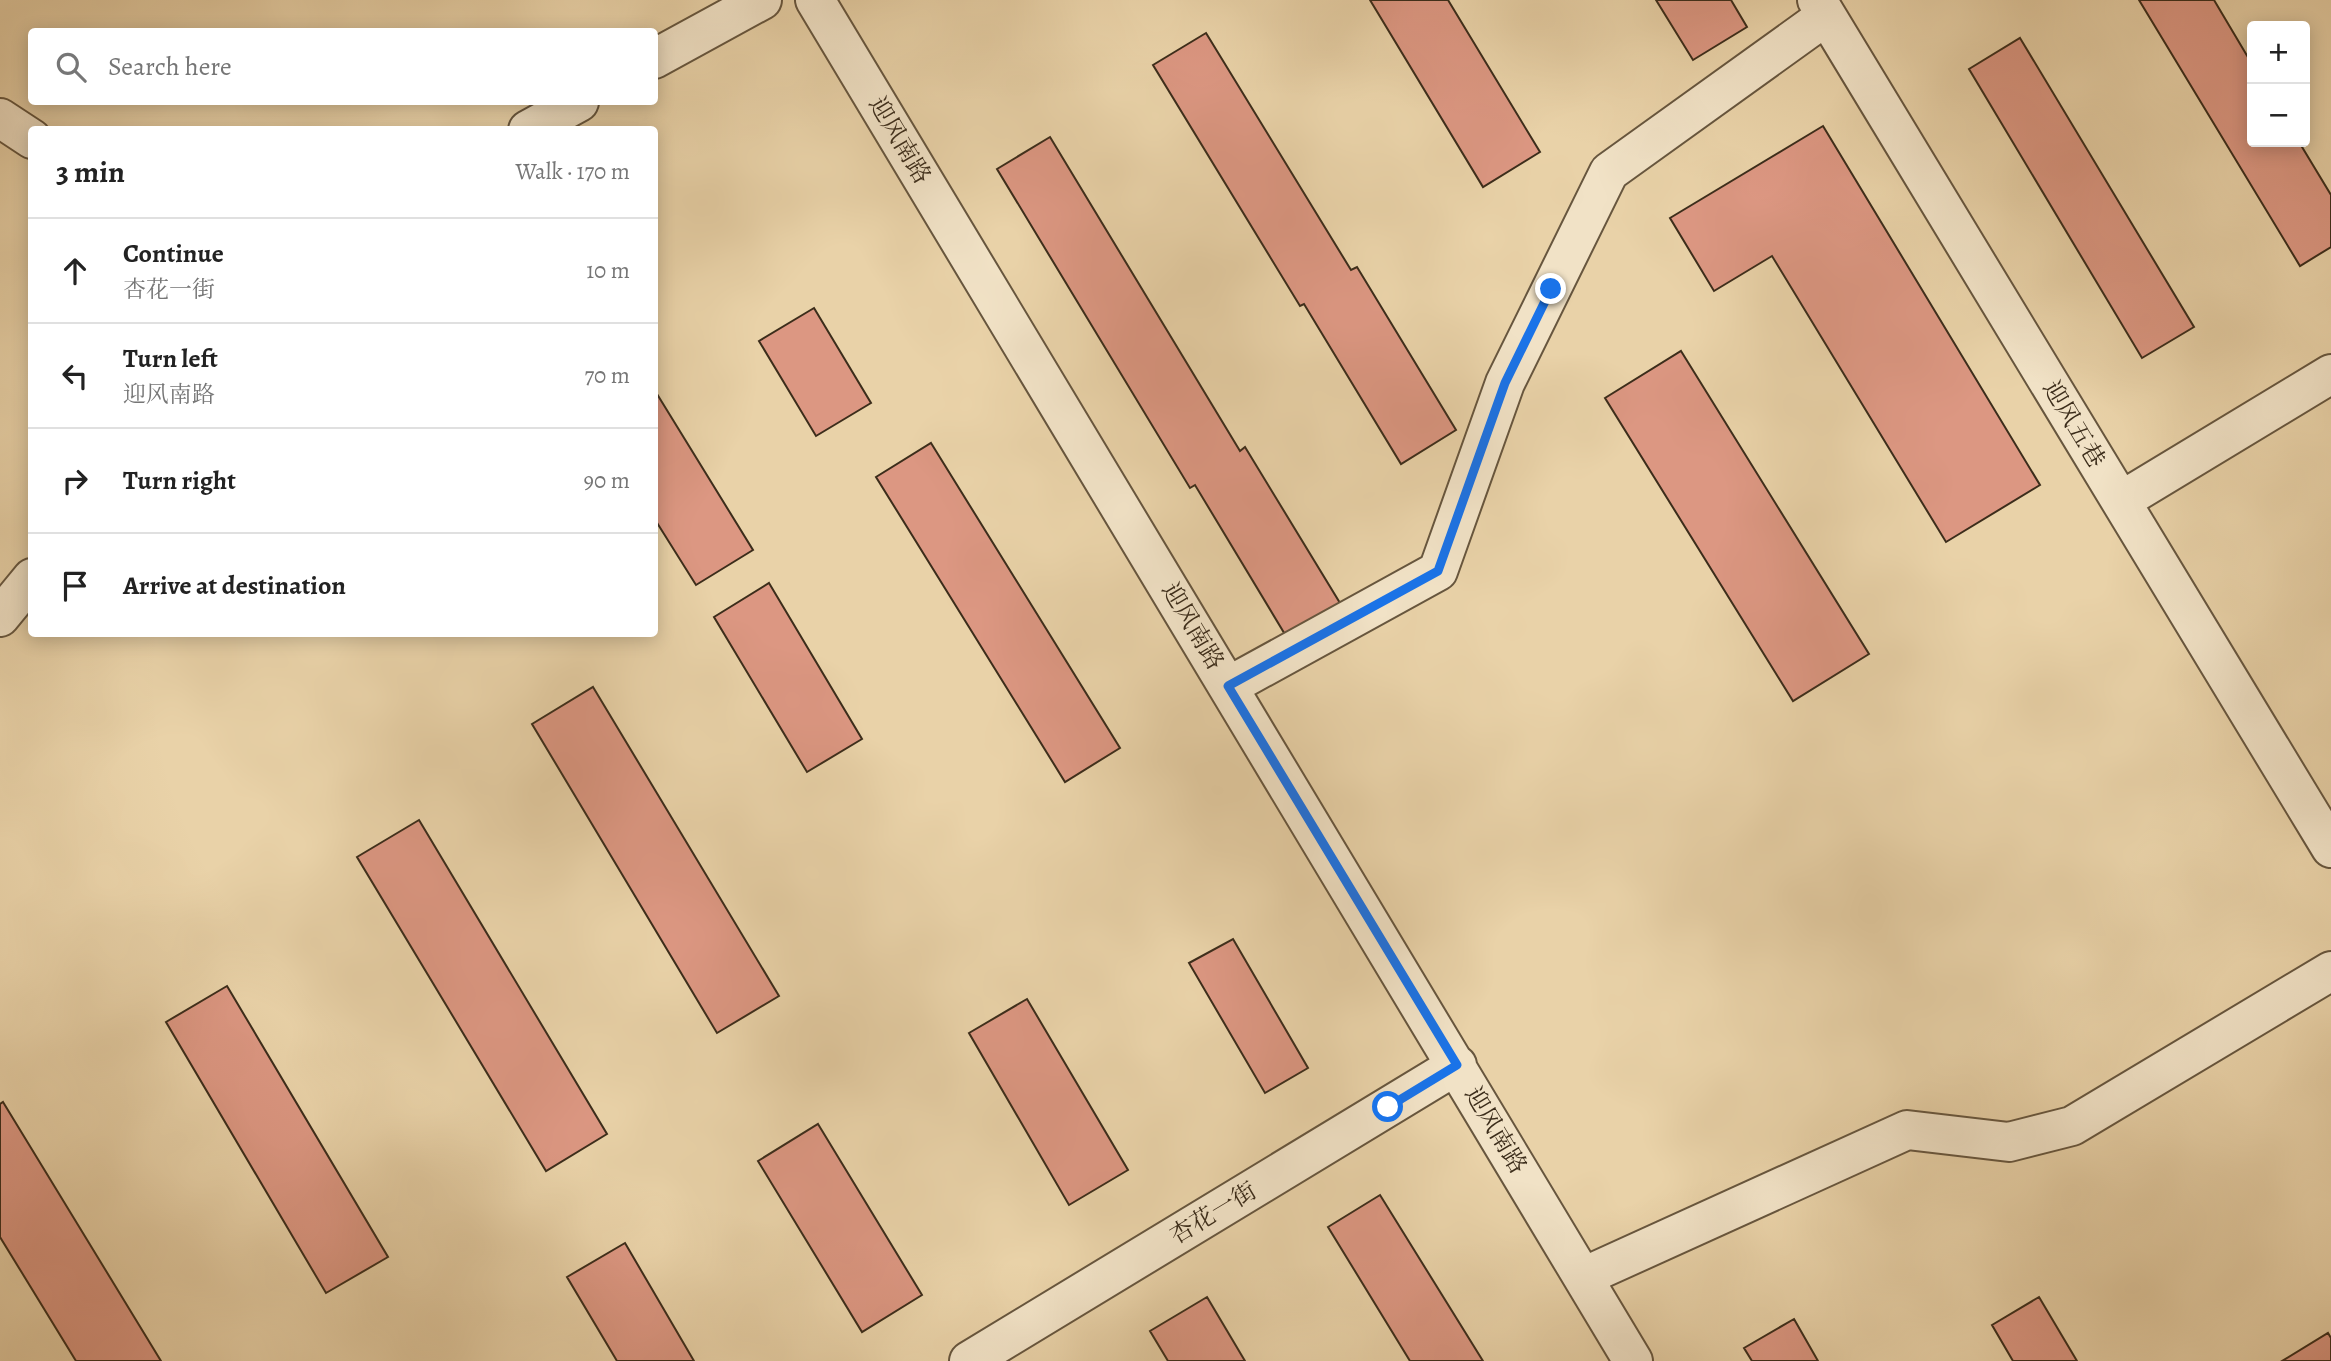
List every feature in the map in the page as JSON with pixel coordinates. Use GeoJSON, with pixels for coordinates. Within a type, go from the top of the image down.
{"type":"FeatureCollection","features":[{"type":"Feature","properties":{"kind":"street"},"geometry":{"type":"LineString","coordinates":[[658,58],[762,0]]}},
{"type":"Feature","properties":{"kind":"street","name":"迎风南路"},"geometry":{"type":"LineString","coordinates":[[815,0],[1633,1361]]}},
{"type":"Feature","properties":{"kind":"street"},"geometry":{"type":"LineString","coordinates":[[1228,686],[1438,571],[1505,383],[1609,172],[1821,8]]}},
{"type":"Feature","properties":{"kind":"street","name":"迎风五巷"},"geometry":{"type":"LineString","coordinates":[[1821,8],[2331,848]]}},
{"type":"Feature","properties":{"kind":"street"},"geometry":{"type":"LineString","coordinates":[[535,126],[574,105]]}},
{"type":"Feature","properties":{"kind":"street"},"geometry":{"type":"LineString","coordinates":[[0,118],[28,136]]}},
{"type":"Feature","properties":{"kind":"street"},"geometry":{"type":"LineString","coordinates":[[2121,501],[2331,374]]}},
{"type":"Feature","properties":{"kind":"street"},"geometry":{"type":"LineString","coordinates":[[0,617],[28,583]]}},
{"type":"Feature","properties":{"kind":"street"},"geometry":{"type":"LineString","coordinates":[[1583,1277],[1907,1130],[2009,1142],[2072,1126],[2331,971]]}},
{"type":"Feature","properties":{"kind":"street","name":"杏花一街"},"geometry":{"type":"LineString","coordinates":[[969,1361],[1457,1065]]}},
{"type":"Feature","properties":{"kind":"building"},"geometry":{"type":"Polygon","coordinates":[[[1370,0],[1448,0],[1540,152],[1483,187],[1370,0]]]}},
{"type":"Feature","properties":{"kind":"building"},"geometry":{"type":"Polygon","coordinates":[[[1656,0],[1731,0],[1747,27],[1693,60],[1656,0]]]}},
{"type":"Feature","properties":{"kind":"building"},"geometry":{"type":"Polygon","coordinates":[[[2139,0],[2214,0],[2247,56],[2247,147],[2302,147],[2331,195],[2331,247],[2300,266],[2139,0]]]}},
{"type":"Feature","properties":{"kind":"building"},"geometry":{"type":"Polygon","coordinates":[[[1206,33],[1351,270],[1357,267],[1456,430],[1401,464],[1304,304],[1300,306],[1153,65],[1206,33]]]}},
{"type":"Feature","properties":{"kind":"building"},"geometry":{"type":"Polygon","coordinates":[[[2020,38],[2194,327],[2142,358],[1969,69],[2020,38]]]}},
{"type":"Feature","properties":{"kind":"building"},"geometry":{"type":"Polygon","coordinates":[[[1823,126],[2040,485],[1946,542],[1772,256],[1714,291],[1670,218],[1823,126]]]}},
{"type":"Feature","properties":{"kind":"building"},"geometry":{"type":"Polygon","coordinates":[[[1050,137],[1240,451],[1245,447],[1343,608],[1289,641],[1195,485],[1190,488],[997,169],[1050,137]]]}},
{"type":"Feature","properties":{"kind":"building"},"geometry":{"type":"Polygon","coordinates":[[[814,308],[871,403],[816,436],[759,341],[814,308]]]}},
{"type":"Feature","properties":{"kind":"building"},"geometry":{"type":"Polygon","coordinates":[[[1681,351],[1869,654],[1793,701],[1605,398],[1681,351]]]}},
{"type":"Feature","properties":{"kind":"building"},"geometry":{"type":"Polygon","coordinates":[[[658,396],[753,550],[696,585],[658,524],[658,396]]]}},
{"type":"Feature","properties":{"kind":"building"},"geometry":{"type":"Polygon","coordinates":[[[931,443],[1120,748],[1065,782],[876,477],[931,443]]]}},
{"type":"Feature","properties":{"kind":"building"},"geometry":{"type":"Polygon","coordinates":[[[769,583],[862,739],[807,772],[714,617],[769,583]]]}},
{"type":"Feature","properties":{"kind":"building"},"geometry":{"type":"Polygon","coordinates":[[[593,687],[779,996],[717,1033],[532,724],[593,687]]]}},
{"type":"Feature","properties":{"kind":"building"},"geometry":{"type":"Polygon","coordinates":[[[419,820],[607,1134],[546,1171],[357,857],[419,820]]]}},
{"type":"Feature","properties":{"kind":"building"},"geometry":{"type":"Polygon","coordinates":[[[1233,939],[1308,1068],[1265,1093],[1189,963],[1233,939]]]}},
{"type":"Feature","properties":{"kind":"building"},"geometry":{"type":"Polygon","coordinates":[[[227,986],[388,1257],[326,1293],[166,1022],[227,986]]]}},
{"type":"Feature","properties":{"kind":"building"},"geometry":{"type":"Polygon","coordinates":[[[1027,999],[1128,1170],[1069,1205],[969,1033],[1027,999]]]}},
{"type":"Feature","properties":{"kind":"building"},"geometry":{"type":"Polygon","coordinates":[[[3,1102],[161,1361],[76,1361],[0,1237],[0,1104],[3,1102]]]}},
{"type":"Feature","properties":{"kind":"building"},"geometry":{"type":"Polygon","coordinates":[[[818,1124],[922,1295],[862,1332],[758,1161],[818,1124]]]}},
{"type":"Feature","properties":{"kind":"building"},"geometry":{"type":"Polygon","coordinates":[[[1380,1195],[1483,1361],[1410,1361],[1328,1227],[1380,1195]]]}},
{"type":"Feature","properties":{"kind":"building"},"geometry":{"type":"Polygon","coordinates":[[[625,1243],[694,1361],[617,1361],[567,1277],[625,1243]]]}},
{"type":"Feature","properties":{"kind":"building"},"geometry":{"type":"Polygon","coordinates":[[[1207,1297],[1245,1361],[1168,1361],[1150,1331],[1207,1297]]]}},
{"type":"Feature","properties":{"kind":"building"},"geometry":{"type":"Polygon","coordinates":[[[2039,1297],[2077,1361],[2013,1361],[1992,1325],[2039,1297]]]}},
{"type":"Feature","properties":{"kind":"building"},"geometry":{"type":"Polygon","coordinates":[[[1794,1319],[1818,1361],[1752,1361],[1744,1348],[1794,1319]]]}},
{"type":"Feature","properties":{"kind":"building"},"geometry":{"type":"Polygon","coordinates":[[[2328,1333],[2331,1338],[2331,1361],[2282,1361],[2328,1333]]]}},
{"type":"Feature","properties":{"kind":"route"},"geometry":{"type":"LineString","coordinates":[[1388,1107],[1457,1065],[1228,686],[1438,571],[1505,383],[1551,289]]}}]}
